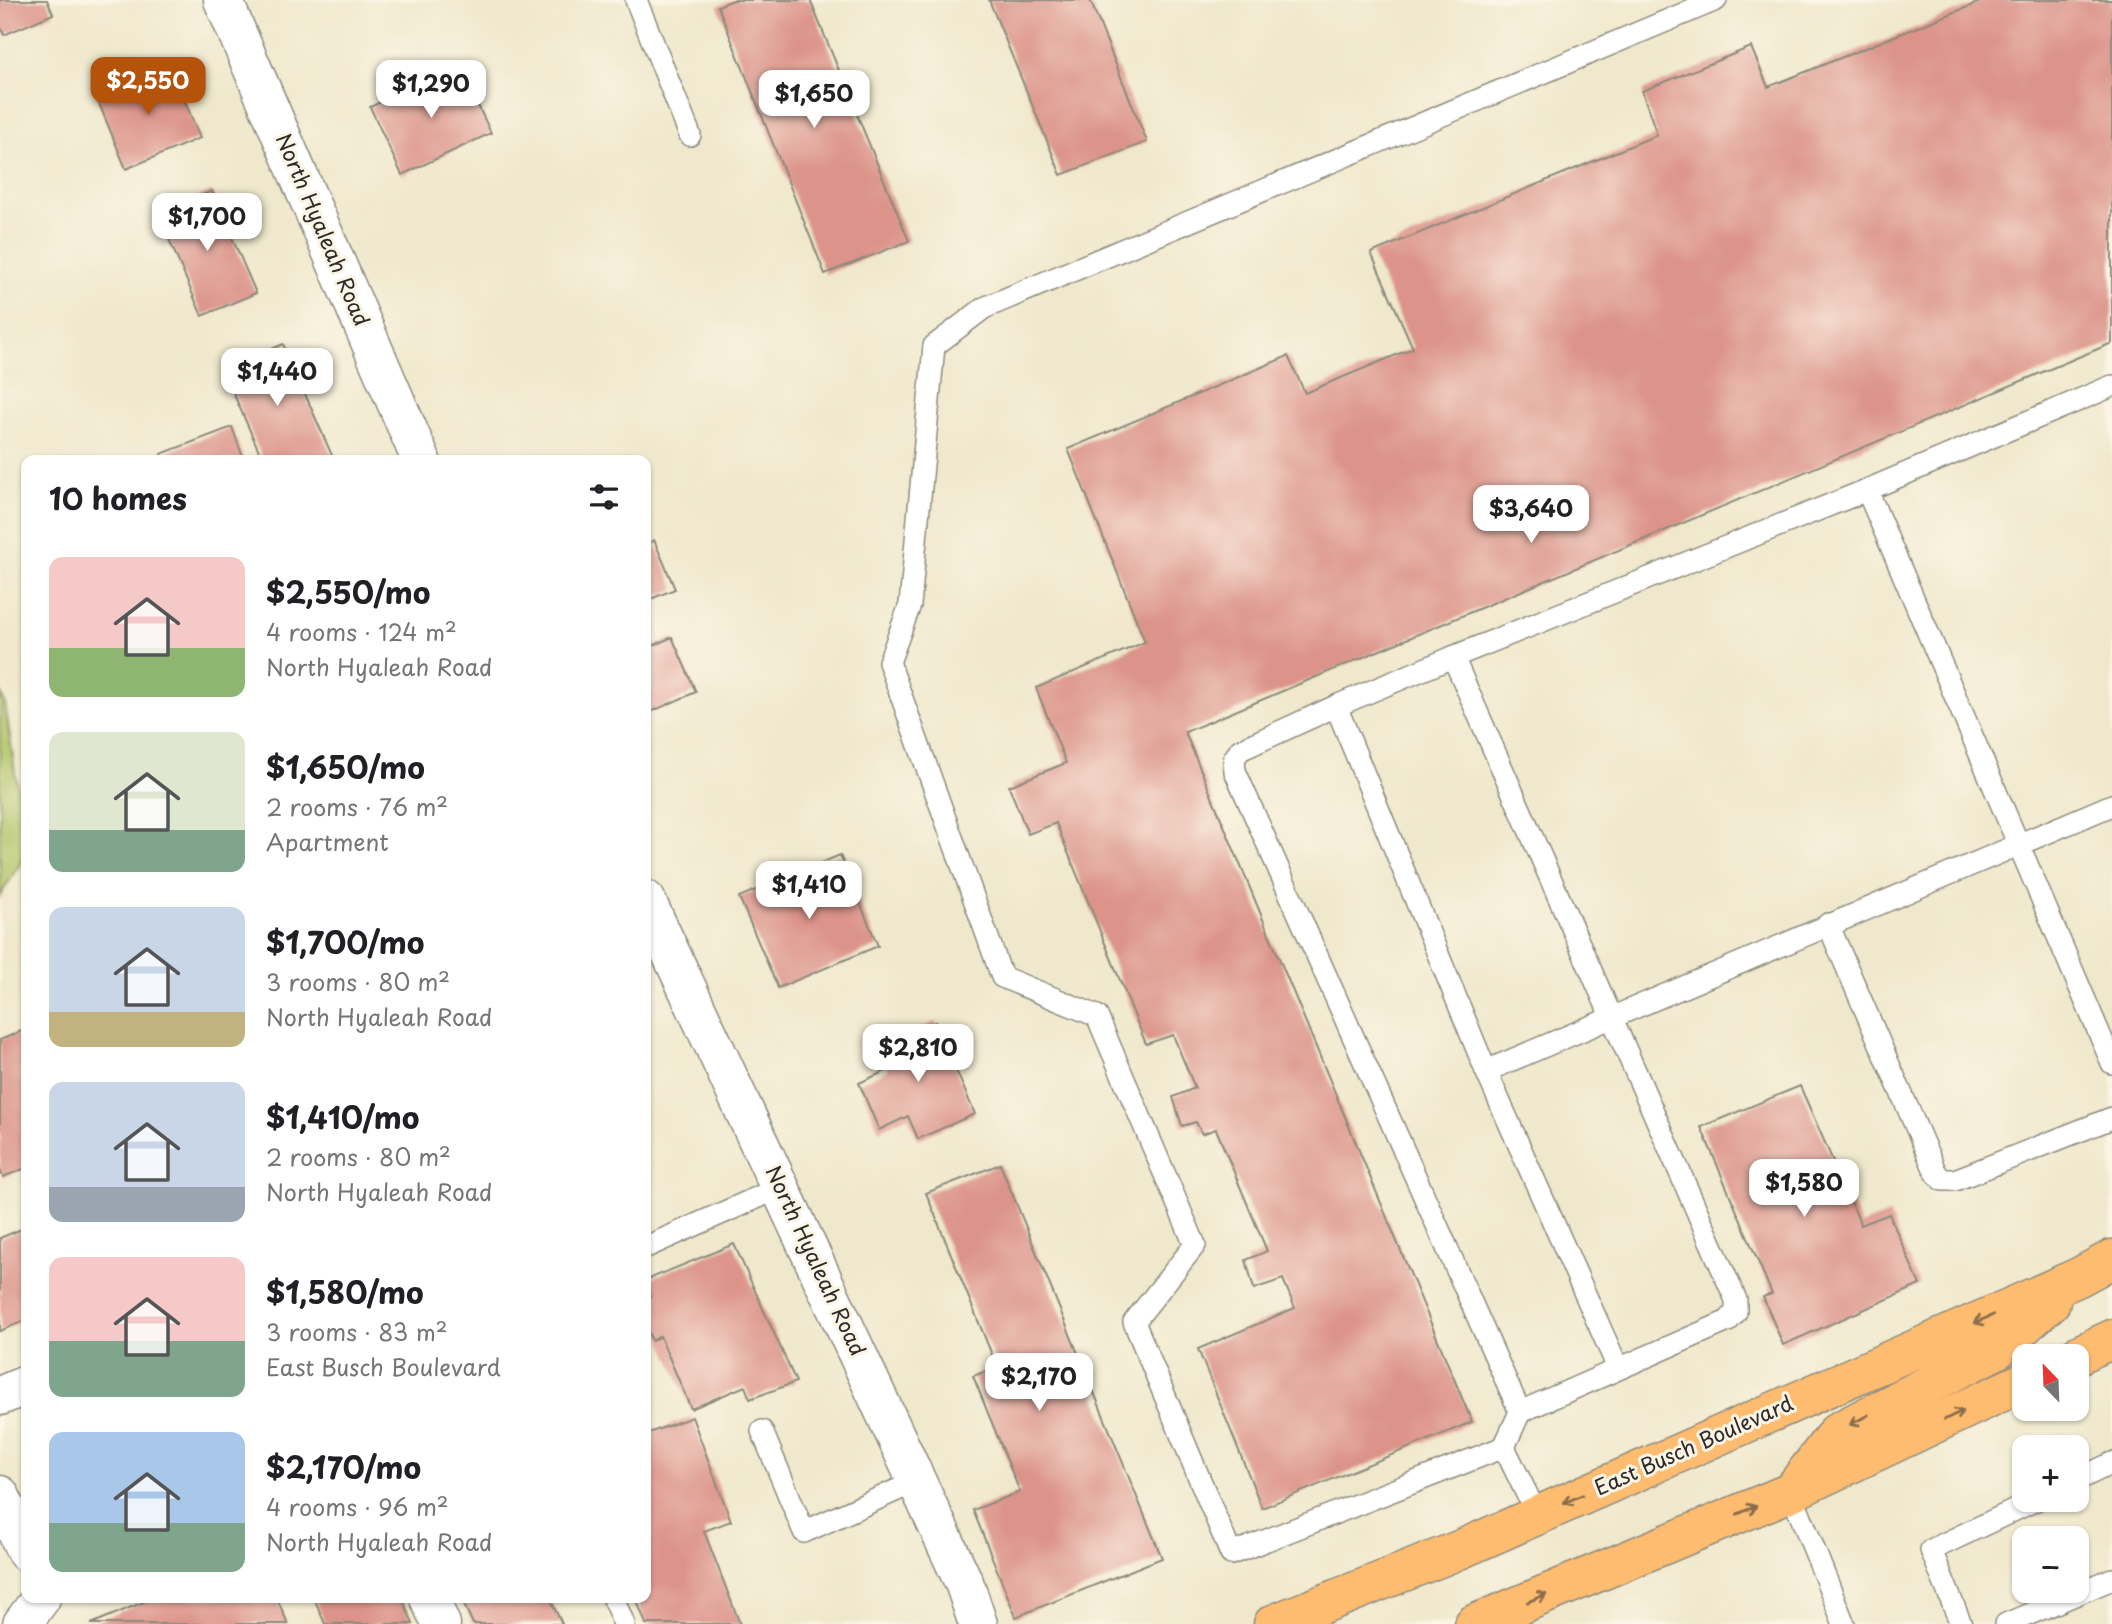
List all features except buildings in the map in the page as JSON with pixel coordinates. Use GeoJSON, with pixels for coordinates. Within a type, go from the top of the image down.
{"type":"FeatureCollection","features":[{"type":"Feature","properties":{"kind":"main road","name":"East Busch Boulevard"},"geometry":{"type":"LineString","coordinates":[[1273,1624],[1536,1515],[2079,1277],[2112,1259]]}},
{"type":"Feature","properties":{"kind":"main road"},"geometry":{"type":"LineString","coordinates":[[1791,1492],[1837,1432],[1998,1349],[2079,1277]]}},
{"type":"Feature","properties":{"kind":"main road"},"geometry":{"type":"LineString","coordinates":[[2090,1349],[2112,1339]]}},
{"type":"Feature","properties":{"kind":"main road"},"geometry":{"type":"LineString","coordinates":[[1483,1622],[1791,1492],[2012,1387]]}},
{"type":"Feature","properties":{"kind":"street","name":"North Hyaleah Road"},"geometry":{"type":"LineString","coordinates":[[223,0],[419,455]]}},
{"type":"Feature","properties":{"kind":"street","name":"North Hyaleah Road"},"geometry":{"type":"LineString","coordinates":[[651,911],[965,1585],[968,1621]]}},
{"type":"Feature","properties":{"kind":"street"},"geometry":{"type":"LineString","coordinates":[[0,1396],[21,1387]]}},
{"type":"Feature","properties":{"kind":"street"},"geometry":{"type":"LineString","coordinates":[[0,1495],[21,1541]]}},
{"type":"Feature","properties":{"kind":"street"},"geometry":{"type":"LineString","coordinates":[[22,1624],[37,1603]]}},
{"type":"Feature","properties":{"kind":"street"},"geometry":{"type":"LineString","coordinates":[[431,1603],[441,1624]]}},
{"type":"Feature","properties":{"kind":"lane"},"geometry":{"type":"LineString","coordinates":[[636,0],[690,135]]}},
{"type":"Feature","properties":{"kind":"lane"},"geometry":{"type":"LineString","coordinates":[[1453,657],[1736,1300],[1736,1312],[1728,1321],[1520,1412],[1504,1447],[1231,1554],[1134,1322],[1195,1245],[1097,1016],[1002,977],[889,662],[910,605],[934,346],[984,308],[1716,0]]}},
{"type":"Feature","properties":{"kind":"lane"},"geometry":{"type":"LineString","coordinates":[[1520,1412],[1235,771],[1234,760],[1240,750],[1336,706],[2112,386]]}},
{"type":"Feature","properties":{"kind":"lane"},"geometry":{"type":"LineString","coordinates":[[1867,489],[2112,1063]]}},
{"type":"Feature","properties":{"kind":"lane"},"geometry":{"type":"LineString","coordinates":[[1336,706],[1486,1071],[1618,1367]]}},
{"type":"Feature","properties":{"kind":"lane"},"geometry":{"type":"LineString","coordinates":[[1486,1071],[2112,805]]}},
{"type":"Feature","properties":{"kind":"lane"},"geometry":{"type":"LineString","coordinates":[[1828,924],[1936,1173],[1943,1180],[1955,1180],[2112,1118]]}},
{"type":"Feature","properties":{"kind":"lane"},"geometry":{"type":"LineString","coordinates":[[651,1245],[781,1187]]}},
{"type":"Feature","properties":{"kind":"lane"},"geometry":{"type":"LineString","coordinates":[[762,1431],[804,1532],[917,1481]]}},
{"type":"Feature","properties":{"kind":"lane"},"geometry":{"type":"LineString","coordinates":[[1504,1447],[1536,1515]]}},
{"type":"Feature","properties":{"kind":"lane"},"geometry":{"type":"LineString","coordinates":[[2089,1474],[2112,1463]]}},
{"type":"Feature","properties":{"kind":"lane"},"geometry":{"type":"LineString","coordinates":[[1791,1492],[1844,1624]]}},
{"type":"Feature","properties":{"kind":"lane"},"geometry":{"type":"LineString","coordinates":[[1961,1624],[1931,1550],[2012,1511]]}},
{"type":"Feature","properties":{"kind":"lane"},"geometry":{"type":"LineString","coordinates":[[2007,1624],[2112,1579]]}},
{"type":"Feature","properties":{"kind":"lane"},"geometry":{"type":"LineString","coordinates":[[615,1603],[624,1624]]}},
{"type":"Feature","properties":{"kind":"green space"},"geometry":{"type":"Polygon","coordinates":[[[0,691],[5,704],[21,812],[21,862],[0,896],[0,691]]]}}]}
